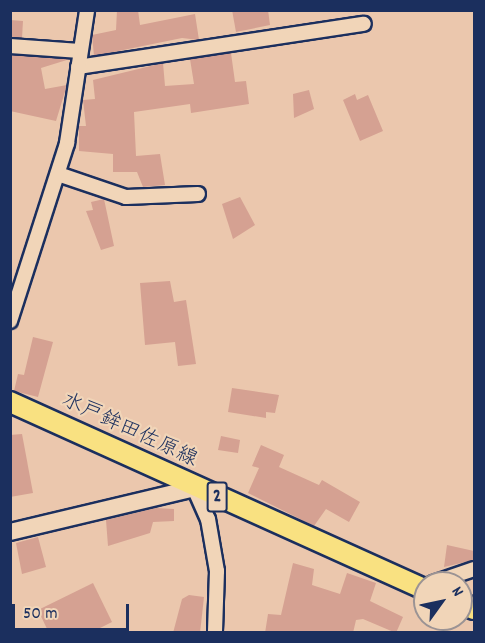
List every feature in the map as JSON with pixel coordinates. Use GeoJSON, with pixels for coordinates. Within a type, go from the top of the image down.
{"type":"FeatureCollection","features":[{"type":"Feature","properties":{"kind":"main road","name":"水戸鉾田佐原線"},"geometry":{"type":"LineString","coordinates":[[10,402],[194,488],[413,581]]}},
{"type":"Feature","properties":{"kind":"street"},"geometry":{"type":"LineString","coordinates":[[10,321],[58,174],[87,10]]}},
{"type":"Feature","properties":{"kind":"street"},"geometry":{"type":"LineString","coordinates":[[78,67],[364,24]]}},
{"type":"Feature","properties":{"kind":"street"},"geometry":{"type":"LineString","coordinates":[[10,46],[80,51]]}},
{"type":"Feature","properties":{"kind":"street"},"geometry":{"type":"LineString","coordinates":[[58,174],[126,197],[198,194]]}},
{"type":"Feature","properties":{"kind":"street"},"geometry":{"type":"LineString","coordinates":[[10,532],[194,488],[208,519],[217,571],[215,633]]}},
{"type":"Feature","properties":{"kind":"building"},"geometry":{"type":"Polygon","coordinates":[[[117,10],[138,10],[140,25],[195,14],[199,40],[182,38],[94,56],[92,35],[116,30],[117,10]]]}},
{"type":"Feature","properties":{"kind":"building"},"geometry":{"type":"Polygon","coordinates":[[[232,10],[268,10],[270,25],[236,32],[232,10]]]}},
{"type":"Feature","properties":{"kind":"building"},"geometry":{"type":"Polygon","coordinates":[[[10,20],[23,21],[22,38],[10,37],[10,20]]]}},
{"type":"Feature","properties":{"kind":"building"},"geometry":{"type":"Polygon","coordinates":[[[231,53],[235,82],[246,81],[249,104],[191,113],[190,104],[134,112],[136,156],[160,154],[165,185],[143,187],[137,172],[113,172],[113,154],[79,151],[79,126],[86,126],[83,100],[95,99],[93,80],[163,63],[165,86],[194,84],[190,59],[231,53]]]}},
{"type":"Feature","properties":{"kind":"building"},"geometry":{"type":"Polygon","coordinates":[[[10,55],[70,59],[41,68],[45,89],[67,85],[56,121],[10,111],[10,55]]]}},
{"type":"Feature","properties":{"kind":"building"},"geometry":{"type":"Polygon","coordinates":[[[309,90],[314,109],[294,118],[293,94],[309,90]]]}},
{"type":"Feature","properties":{"kind":"building"},"geometry":{"type":"Polygon","coordinates":[[[355,94],[357,100],[368,95],[383,131],[360,141],[343,100],[355,94]]]}},
{"type":"Feature","properties":{"kind":"building"},"geometry":{"type":"Polygon","coordinates":[[[240,197],[255,225],[233,239],[222,204],[240,197]]]}},
{"type":"Feature","properties":{"kind":"building"},"geometry":{"type":"Polygon","coordinates":[[[104,199],[114,246],[101,250],[86,211],[93,210],[91,202],[104,199]]]}},
{"type":"Feature","properties":{"kind":"building"},"geometry":{"type":"Polygon","coordinates":[[[170,281],[174,302],[186,300],[196,364],[178,366],[175,342],[145,345],[140,283],[170,281]]]}},
{"type":"Feature","properties":{"kind":"building"},"geometry":{"type":"Polygon","coordinates":[[[33,337],[53,342],[38,397],[14,391],[18,374],[24,375],[33,337]]]}},
{"type":"Feature","properties":{"kind":"building"},"geometry":{"type":"Polygon","coordinates":[[[232,388],[279,395],[275,413],[266,412],[266,418],[228,412],[232,388]]]}},
{"type":"Feature","properties":{"kind":"building"},"geometry":{"type":"Polygon","coordinates":[[[22,434],[33,493],[10,497],[10,435],[22,434]]]}},
{"type":"Feature","properties":{"kind":"building"},"geometry":{"type":"Polygon","coordinates":[[[221,436],[240,440],[238,453],[218,450],[221,436]]]}},
{"type":"Feature","properties":{"kind":"building"},"geometry":{"type":"Polygon","coordinates":[[[261,445],[284,455],[279,467],[319,485],[322,480],[360,502],[349,522],[326,509],[314,526],[248,493],[259,468],[252,466],[261,445]]]}},
{"type":"Feature","properties":{"kind":"building"},"geometry":{"type":"Polygon","coordinates":[[[156,508],[174,509],[174,521],[153,522],[150,533],[108,546],[106,520],[156,508]]]}},
{"type":"Feature","properties":{"kind":"building"},"geometry":{"type":"Polygon","coordinates":[[[38,537],[46,567],[22,574],[16,543],[38,537]]]}},
{"type":"Feature","properties":{"kind":"building"},"geometry":{"type":"Polygon","coordinates":[[[447,545],[474,551],[474,560],[444,567],[447,545]]]}},
{"type":"Feature","properties":{"kind":"building"},"geometry":{"type":"Polygon","coordinates":[[[293,563],[314,569],[312,585],[340,594],[347,573],[376,583],[370,601],[403,617],[396,633],[363,619],[356,620],[353,633],[265,633],[268,614],[281,615],[293,563]]]}},
{"type":"Feature","properties":{"kind":"building"},"geometry":{"type":"Polygon","coordinates":[[[93,583],[112,622],[90,633],[49,633],[38,610],[93,583]]]}},
{"type":"Feature","properties":{"kind":"building"},"geometry":{"type":"Polygon","coordinates":[[[189,595],[204,597],[200,633],[173,633],[182,599],[189,595]]]}}]}
